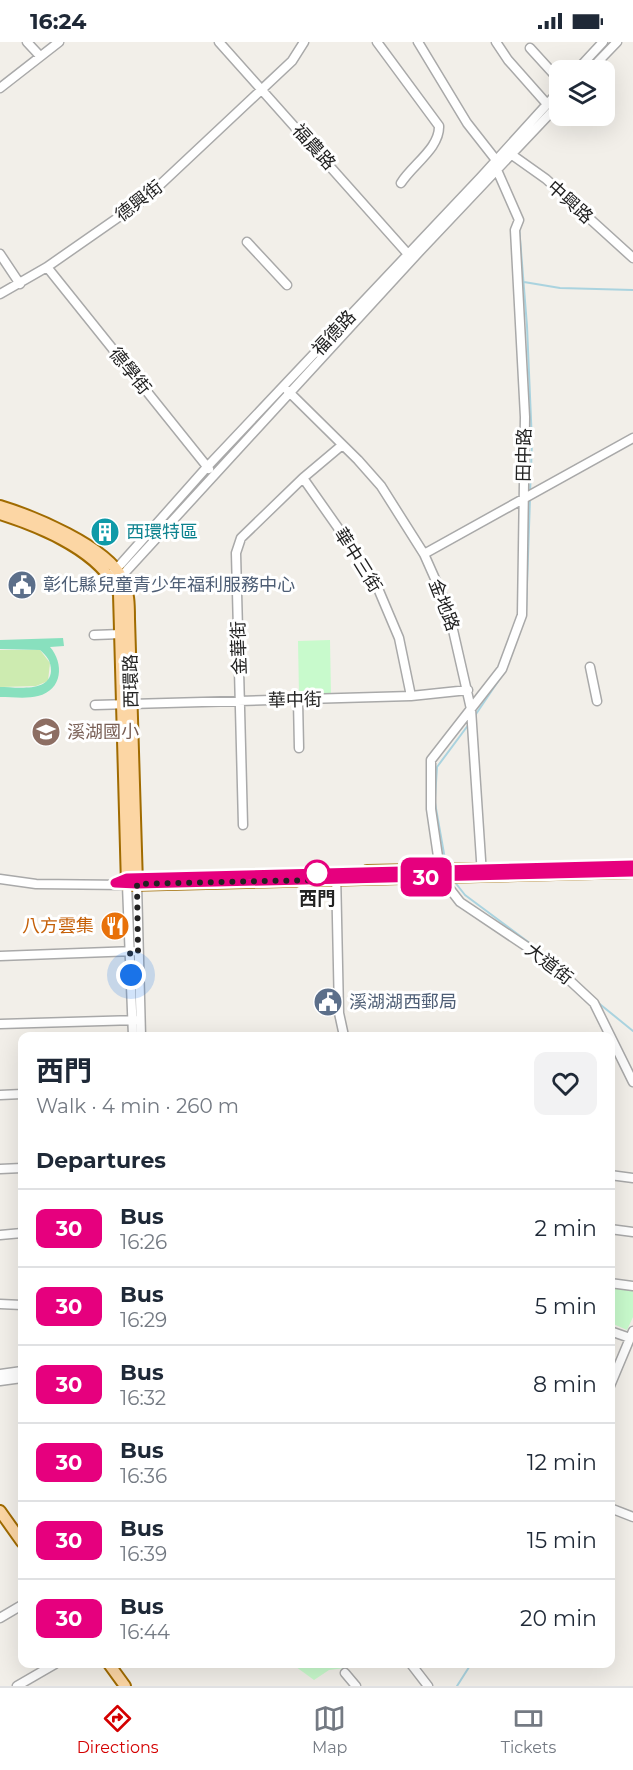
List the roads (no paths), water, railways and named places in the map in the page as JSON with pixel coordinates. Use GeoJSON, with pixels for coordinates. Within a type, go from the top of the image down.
{"type":"FeatureCollection","features":[{"type":"Feature","properties":{"kind":"main road"},"geometry":{"type":"LineString","coordinates":[[0,506],[22,512],[69,534],[107,560],[115,577]]}},
{"type":"Feature","properties":{"kind":"main road"},"geometry":{"type":"LineString","coordinates":[[0,514],[63,540],[115,577]]}},
{"type":"Feature","properties":{"kind":"main road","name":"西環路"},"geometry":{"type":"LineString","coordinates":[[115,577],[119,594],[127,704]]}},
{"type":"Feature","properties":{"kind":"main road","name":"西環路"},"geometry":{"type":"LineString","coordinates":[[115,577],[128,602],[127,704],[132,881]]}},
{"type":"Feature","properties":{"kind":"main road"},"geometry":{"type":"LineString","coordinates":[[132,881],[482,872],[633,865]]}},
{"type":"Feature","properties":{"kind":"main road"},"geometry":{"type":"LineString","coordinates":[[482,872],[633,872]]}},
{"type":"Feature","properties":{"kind":"main road"},"geometry":{"type":"LineString","coordinates":[[2,1516],[18,1537]]}},
{"type":"Feature","properties":{"kind":"main road"},"geometry":{"type":"LineString","coordinates":[[112,1668],[125,1686]]}},
{"type":"Feature","properties":{"kind":"street"},"geometry":{"type":"LineString","coordinates":[[27,42],[40,56]]}},
{"type":"Feature","properties":{"kind":"street"},"geometry":{"type":"LineString","coordinates":[[0,88],[59,42]]}},
{"type":"Feature","properties":{"kind":"street","name":"福農路"},"geometry":{"type":"LineString","coordinates":[[219,42],[408,253]]}},
{"type":"Feature","properties":{"kind":"street","name":"德興街"},"geometry":{"type":"LineString","coordinates":[[0,294],[47,267],[146,198],[292,61],[304,42]]}},
{"type":"Feature","properties":{"kind":"street"},"geometry":{"type":"LineString","coordinates":[[377,42],[439,126],[440,135],[401,183]]}},
{"type":"Feature","properties":{"kind":"street","name":"田中路"},"geometry":{"type":"LineString","coordinates":[[418,42],[467,123],[497,165],[519,220],[515,230],[523,351],[522,615],[502,669],[431,760],[431,809],[447,873]]}},
{"type":"Feature","properties":{"kind":"street"},"geometry":{"type":"LineString","coordinates":[[496,42],[508,60],[547,104]]}},
{"type":"Feature","properties":{"kind":"street"},"geometry":{"type":"LineString","coordinates":[[586,60],[603,42]]}},
{"type":"Feature","properties":{"kind":"street"},"geometry":{"type":"LineString","coordinates":[[599,60],[616,42]]}},
{"type":"Feature","properties":{"kind":"street"},"geometry":{"type":"LineString","coordinates":[[530,48],[549,69]]}},
{"type":"Feature","properties":{"kind":"street","name":"福德路"},"geometry":{"type":"LineString","coordinates":[[115,577],[210,470],[497,165],[547,104]]}},
{"type":"Feature","properties":{"kind":"street","name":"福德路"},"geometry":{"type":"LineString","coordinates":[[508,152],[549,113]]}},
{"type":"Feature","properties":{"kind":"street","name":"中興路"},"geometry":{"type":"LineString","coordinates":[[508,152],[546,179],[633,258]]}},
{"type":"Feature","properties":{"kind":"street","name":"福德路"},"geometry":{"type":"LineString","coordinates":[[287,390],[408,253],[497,165]]}},
{"type":"Feature","properties":{"kind":"street"},"geometry":{"type":"LineString","coordinates":[[247,242],[287,285]]}},
{"type":"Feature","properties":{"kind":"street"},"geometry":{"type":"LineString","coordinates":[[0,254],[20,284]]}},
{"type":"Feature","properties":{"kind":"street","name":"德學街"},"geometry":{"type":"LineString","coordinates":[[47,267],[210,470]]}},
{"type":"Feature","properties":{"kind":"street","name":"金地路"},"geometry":{"type":"LineString","coordinates":[[287,390],[381,486],[424,554],[448,608],[471,709],[482,872]]}},
{"type":"Feature","properties":{"kind":"street"},"geometry":{"type":"LineString","coordinates":[[424,554],[633,438]]}},
{"type":"Feature","properties":{"kind":"street"},"geometry":{"type":"LineString","coordinates":[[303,478],[341,446]]}},
{"type":"Feature","properties":{"kind":"street","name":"華中三街"},"geometry":{"type":"LineString","coordinates":[[303,478],[374,579],[399,638],[411,696]]}},
{"type":"Feature","properties":{"kind":"street","name":"金華街"},"geometry":{"type":"LineString","coordinates":[[243,825],[237,545],[241,538],[303,478]]}},
{"type":"Feature","properties":{"kind":"street"},"geometry":{"type":"LineString","coordinates":[[94,635],[121,634]]}},
{"type":"Feature","properties":{"kind":"street"},"geometry":{"type":"LineString","coordinates":[[590,667],[597,701]]}},
{"type":"Feature","properties":{"kind":"street","name":"華中街"},"geometry":{"type":"LineString","coordinates":[[95,705],[411,696],[468,690]]}},
{"type":"Feature","properties":{"kind":"street"},"geometry":{"type":"LineString","coordinates":[[298,700],[299,748]]}},
{"type":"Feature","properties":{"kind":"street","name":"大道街"},"geometry":{"type":"LineString","coordinates":[[447,873],[460,902],[550,963],[594,1003],[608,1032]]}},
{"type":"Feature","properties":{"kind":"street"},"geometry":{"type":"LineString","coordinates":[[336,876],[339,1013],[343,1032]]}},
{"type":"Feature","properties":{"kind":"street"},"geometry":{"type":"LineString","coordinates":[[0,879],[36,884],[132,881]]}},
{"type":"Feature","properties":{"kind":"street","name":"西環路"},"geometry":{"type":"LineString","coordinates":[[132,881],[136,1020],[140,1032]]}},
{"type":"Feature","properties":{"kind":"street"},"geometry":{"type":"LineString","coordinates":[[0,956],[134,951]]}},
{"type":"Feature","properties":{"kind":"street"},"geometry":{"type":"LineString","coordinates":[[0,1024],[136,1020]]}},
{"type":"Feature","properties":{"kind":"street","name":"西環路"},"geometry":{"type":"LineString","coordinates":[[133,1032],[136,1020]]}},
{"type":"Feature","properties":{"kind":"street","name":"大道街"},"geometry":{"type":"LineString","coordinates":[[615,1046],[633,1082]]}},
{"type":"Feature","properties":{"kind":"street"},"geometry":{"type":"LineString","coordinates":[[0,1095],[18,1094]]}},
{"type":"Feature","properties":{"kind":"street"},"geometry":{"type":"LineString","coordinates":[[0,1169],[18,1168]]}},
{"type":"Feature","properties":{"kind":"street"},"geometry":{"type":"LineString","coordinates":[[615,1176],[633,1178]]}},
{"type":"Feature","properties":{"kind":"street"},"geometry":{"type":"LineString","coordinates":[[615,1230],[633,1232]]}},
{"type":"Feature","properties":{"kind":"street"},"geometry":{"type":"LineString","coordinates":[[0,1235],[18,1233]]}},
{"type":"Feature","properties":{"kind":"street"},"geometry":{"type":"LineString","coordinates":[[615,1284],[633,1286]]}},
{"type":"Feature","properties":{"kind":"street"},"geometry":{"type":"LineString","coordinates":[[0,1304],[18,1305]]}},
{"type":"Feature","properties":{"kind":"street"},"geometry":{"type":"LineString","coordinates":[[615,1332],[631,1334],[615,1374]]}},
{"type":"Feature","properties":{"kind":"street"},"geometry":{"type":"LineString","coordinates":[[0,1374],[18,1372]]}},
{"type":"Feature","properties":{"kind":"street"},"geometry":{"type":"LineString","coordinates":[[0,1381],[18,1379]]}},
{"type":"Feature","properties":{"kind":"street"},"geometry":{"type":"LineString","coordinates":[[615,1510],[633,1517]]}},
{"type":"Feature","properties":{"kind":"street"},"geometry":{"type":"LineString","coordinates":[[0,1618],[18,1607]]}},
{"type":"Feature","properties":{"kind":"street"},"geometry":{"type":"LineString","coordinates":[[17,1686],[48,1668]]}},
{"type":"Feature","properties":{"kind":"street"},"geometry":{"type":"LineString","coordinates":[[414,1668],[428,1686]]}},
{"type":"Feature","properties":{"kind":"street"},"geometry":{"type":"LineString","coordinates":[[345,1673],[356,1686]]}},
{"type":"Feature","properties":{"kind":"waterway"},"geometry":{"type":"LineString","coordinates":[[519,226],[527,326],[532,443],[530,493]]}},
{"type":"Feature","properties":{"kind":"waterway"},"geometry":{"type":"LineString","coordinates":[[524,282],[560,288],[633,290]]}},
{"type":"Feature","properties":{"kind":"waterway"},"geometry":{"type":"LineString","coordinates":[[526,613],[530,499]]}},
{"type":"Feature","properties":{"kind":"waterway"},"geometry":{"type":"LineString","coordinates":[[474,717],[503,674]]}},
{"type":"Feature","properties":{"kind":"waterway"},"geometry":{"type":"LineString","coordinates":[[435,798],[437,767],[469,724]]}},
{"type":"Feature","properties":{"kind":"waterway"},"geometry":{"type":"LineString","coordinates":[[435,803],[446,865]]}},
{"type":"Feature","properties":{"kind":"waterway"},"geometry":{"type":"LineString","coordinates":[[454,881],[465,895],[543,953]]}},
{"type":"Feature","properties":{"kind":"waterway"},"geometry":{"type":"LineString","coordinates":[[596,1001],[633,1031]]}},
{"type":"Feature","properties":{"kind":"waterway"},"geometry":{"type":"LineString","coordinates":[[457,1686],[468,1668]]}},
{"type":"Feature","properties":{"kind":"place","name":"西環特區"},"geometry":{"type":"Point","coordinates":[105,532]}},
{"type":"Feature","properties":{"kind":"place","name":"彰化縣兒童青少年福利服務中心"},"geometry":{"type":"Point","coordinates":[22,585]}},
{"type":"Feature","properties":{"kind":"place","name":"溪湖國小"},"geometry":{"type":"Point","coordinates":[46,732]}},
{"type":"Feature","properties":{"kind":"place","name":"西門"},"geometry":{"type":"Point","coordinates":[317,873]}},
{"type":"Feature","properties":{"kind":"place","name":"八方雲集"},"geometry":{"type":"Point","coordinates":[115,926]}},
{"type":"Feature","properties":{"kind":"place","name":"溪湖湖西郵局"},"geometry":{"type":"Point","coordinates":[328,1002]}}]}
